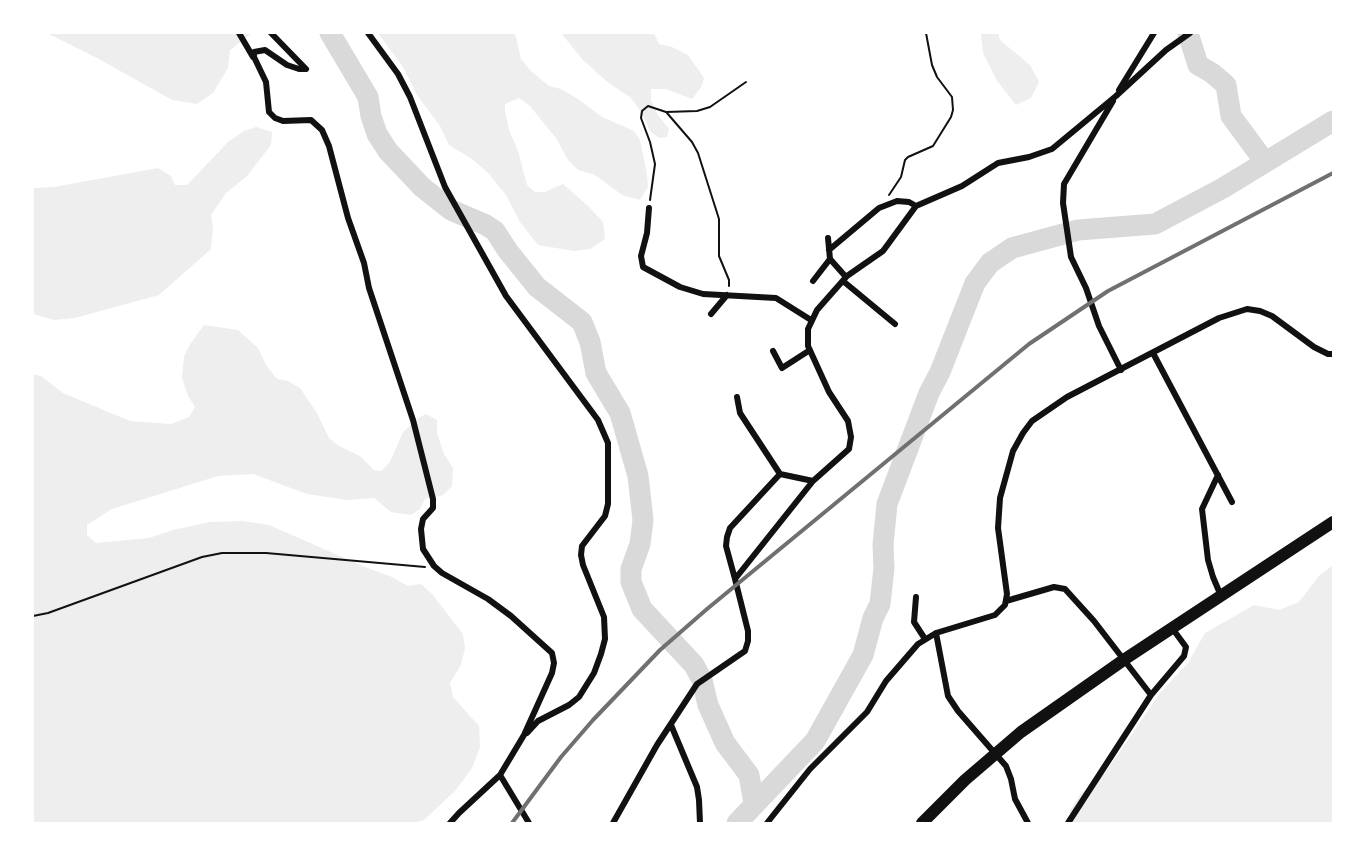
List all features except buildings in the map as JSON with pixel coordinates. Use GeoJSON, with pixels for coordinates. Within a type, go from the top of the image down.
{"type":"FeatureCollection","features":[{"type":"Feature","properties":{"kind":"highway"},"geometry":{"type":"LineString","coordinates":[[922,823],[965,780],[1021,732],[1123,661],[1333,522]]}},
{"type":"Feature","properties":{"kind":"street"},"geometry":{"type":"LineString","coordinates":[[239,33],[266,82],[270,112],[275,118],[283,121],[311,120],[322,130],[329,146],[369,288],[413,420],[433,499],[433,508],[423,519],[421,529],[423,549],[434,566],[442,573],[488,599],[511,616],[552,653],[554,663],[552,673],[524,735],[500,775],[450,823]]}},
{"type":"Feature","properties":{"kind":"street"},"geometry":{"type":"LineString","coordinates":[[254,57],[254,52],[265,50],[287,65],[306,69],[271,33]]}},
{"type":"Feature","properties":{"kind":"street"},"geometry":{"type":"LineString","coordinates":[[368,33],[398,74],[410,97],[445,187],[506,296],[598,420],[608,443],[608,504],[605,516],[582,546],[581,555],[604,617],[601,654],[594,673],[579,697],[569,705],[538,721],[524,735]]}},
{"type":"Feature","properties":{"kind":"street"},"geometry":{"type":"LineString","coordinates":[[1121,370],[1099,326],[1086,288],[1075,267],[1063,204],[1064,184],[1154,33]]}},
{"type":"Feature","properties":{"kind":"street"},"geometry":{"type":"LineString","coordinates":[[735,579],[813,481],[849,448],[851,437],[848,421],[829,392],[807,339],[811,320],[817,310],[844,279],[883,251],[916,206],[962,186],[998,163],[1029,157],[1052,149],[1116,96],[1166,50],[1190,33]]}},
{"type":"Feature","properties":{"kind":"street"},"geometry":{"type":"LineString","coordinates":[[829,250],[879,207],[887,203],[909,202],[916,206]]}},
{"type":"Feature","properties":{"kind":"street"},"geometry":{"type":"LineString","coordinates":[[649,208],[647,233],[640,256],[643,267],[692,291],[776,298],[811,320]]}},
{"type":"Feature","properties":{"kind":"street"},"geometry":{"type":"LineString","coordinates":[[828,238],[830,259],[844,279],[895,324]]}},
{"type":"Feature","properties":{"kind":"street"},"geometry":{"type":"LineString","coordinates":[[813,281],[830,259]]}},
{"type":"Feature","properties":{"kind":"street"},"geometry":{"type":"LineString","coordinates":[[711,314],[727,295]]}},
{"type":"Feature","properties":{"kind":"street"},"geometry":{"type":"LineString","coordinates":[[767,823],[810,769],[867,712],[885,681],[918,644],[936,633],[995,615],[1005,605],[1007,594],[998,528],[1000,498],[1013,451],[1032,421],[1066,398],[1219,318],[1246,309],[1272,316],[1314,347],[1333,354]]}},
{"type":"Feature","properties":{"kind":"street"},"geometry":{"type":"LineString","coordinates":[[773,351],[782,368],[810,350]]}},
{"type":"Feature","properties":{"kind":"street"},"geometry":{"type":"LineString","coordinates":[[1153,353],[1233,502]]}},
{"type":"Feature","properties":{"kind":"street"},"geometry":{"type":"LineString","coordinates":[[737,397],[740,413],[780,474],[813,481]]}},
{"type":"Feature","properties":{"kind":"street"},"geometry":{"type":"LineString","coordinates":[[614,823],[657,745],[697,684],[745,651],[748,631],[726,546],[727,537],[730,528],[780,474]]}},
{"type":"Feature","properties":{"kind":"street"},"geometry":{"type":"LineString","coordinates":[[1218,475],[1202,509],[1208,560],[1221,596]]}},
{"type":"Feature","properties":{"kind":"street"},"geometry":{"type":"LineString","coordinates":[[1006,601],[1054,587],[1065,589],[1094,621],[1151,695]]}},
{"type":"Feature","properties":{"kind":"street"},"geometry":{"type":"LineString","coordinates":[[916,597],[914,622],[925,639]]}},
{"type":"Feature","properties":{"kind":"street"},"geometry":{"type":"LineString","coordinates":[[1068,823],[1151,695],[1184,656],[1186,647],[1173,628]]}},
{"type":"Feature","properties":{"kind":"street"},"geometry":{"type":"LineString","coordinates":[[936,633],[948,696],[958,711],[1006,766],[1015,799],[1028,823]]}},
{"type":"Feature","properties":{"kind":"street"},"geometry":{"type":"LineString","coordinates":[[671,725],[696,787],[700,823]]}},
{"type":"Feature","properties":{"kind":"street"},"geometry":{"type":"LineString","coordinates":[[500,775],[529,823]]}},
{"type":"Feature","properties":{"kind":"path"},"geometry":{"type":"LineString","coordinates":[[887,203],[901,177],[905,160],[933,146],[953,110],[952,97],[937,77],[932,64],[926,33]]}},
{"type":"Feature","properties":{"kind":"path"},"geometry":{"type":"LineString","coordinates":[[649,208],[655,164],[641,118],[642,111],[648,106],[666,112],[697,111],[710,107],[746,82]]}},
{"type":"Feature","properties":{"kind":"path"},"geometry":{"type":"LineString","coordinates":[[666,112],[692,141],[698,153],[719,219],[719,256],[729,280],[727,295]]}},
{"type":"Feature","properties":{"kind":"path"},"geometry":{"type":"LineString","coordinates":[[33,616],[48,613],[202,557],[222,553],[266,553],[420,568],[434,566]]}},
{"type":"Feature","properties":{"kind":"shaded area"},"geometry":{"type":"Polygon","coordinates":[[[47,33],[252,33],[230,50],[228,68],[213,93],[197,104],[172,100],[47,33]]]}},
{"type":"Feature","properties":{"kind":"shaded area"},"geometry":{"type":"Polygon","coordinates":[[[378,33],[515,33],[521,59],[549,86],[561,89],[602,117],[634,131],[640,140],[648,187],[640,200],[622,195],[595,175],[578,170],[568,160],[556,138],[529,105],[519,98],[505,104],[509,130],[518,151],[527,185],[535,192],[545,192],[563,184],[603,222],[605,239],[590,249],[574,251],[538,245],[520,222],[506,195],[489,174],[472,159],[449,145],[440,126],[417,95],[403,67],[378,33]]]}},
{"type":"Feature","properties":{"kind":"shaded area"},"geometry":{"type":"Polygon","coordinates":[[[561,33],[654,33],[659,44],[672,47],[688,55],[704,78],[702,86],[692,99],[666,89],[651,89],[651,100],[658,115],[669,129],[667,137],[659,138],[650,131],[642,113],[630,97],[596,72],[561,33]]]}},
{"type":"Feature","properties":{"kind":"shaded area"},"geometry":{"type":"Polygon","coordinates":[[[981,33],[998,33],[1000,40],[1030,65],[1039,82],[1031,98],[1016,105],[997,81],[983,53],[981,33]]]}},
{"type":"Feature","properties":{"kind":"shaded area"},"geometry":{"type":"Polygon","coordinates":[[[256,127],[272,132],[271,145],[247,176],[226,193],[211,215],[213,227],[211,249],[159,295],[75,318],[54,320],[33,314],[33,188],[54,187],[158,168],[171,176],[175,185],[187,185],[229,141],[244,131],[256,127]]]}},
{"type":"Feature","properties":{"kind":"shaded area"},"geometry":{"type":"Polygon","coordinates":[[[204,325],[238,330],[258,348],[266,365],[277,379],[288,381],[300,388],[317,413],[329,438],[339,446],[360,456],[374,470],[381,471],[390,462],[403,432],[420,417],[426,414],[437,420],[437,433],[444,454],[453,468],[452,486],[443,495],[425,499],[420,509],[411,515],[391,512],[374,498],[347,500],[307,494],[253,474],[218,476],[112,509],[87,525],[87,535],[96,543],[149,538],[210,522],[242,521],[269,525],[392,577],[408,586],[421,584],[432,594],[463,634],[465,648],[461,665],[450,683],[453,697],[479,726],[480,747],[472,768],[455,791],[424,820],[414,823],[33,823],[33,374],[41,376],[63,393],[130,421],[171,424],[189,417],[195,407],[188,396],[182,378],[184,356],[204,325]]]}},
{"type":"Feature","properties":{"kind":"shaded area"},"geometry":{"type":"Polygon","coordinates":[[[1333,565],[1333,823],[1071,823],[1070,810],[1081,793],[1105,773],[1160,693],[1188,663],[1205,633],[1254,605],[1279,610],[1299,602],[1318,577],[1333,565]]]}},
{"type":"Feature","properties":{"kind":"waterway"},"geometry":{"type":"LineString","coordinates":[[330,33],[368,97],[377,134],[388,151],[422,187],[451,210],[495,231],[537,287],[582,322],[590,342],[596,373],[620,413],[638,476],[643,520],[640,544],[631,569],[631,582],[642,609],[694,665],[702,680],[708,705],[725,743],[749,775],[754,803]]}},
{"type":"Feature","properties":{"kind":"waterway"},"geometry":{"type":"LineString","coordinates":[[1188,33],[1198,65],[1226,85],[1231,116],[1265,162]]}},
{"type":"Feature","properties":{"kind":"waterway"},"geometry":{"type":"LineString","coordinates":[[737,823],[815,741],[863,655],[873,618],[880,604],[887,504],[929,393],[940,372],[975,283],[990,263],[1012,248],[1078,230],[1155,224],[1223,188],[1333,121]]}},
{"type":"Feature","properties":{"kind":"railway"},"geometry":{"type":"LineString","coordinates":[[512,823],[561,757],[660,650],[1029,344],[1108,291],[1333,173]]}}]}
